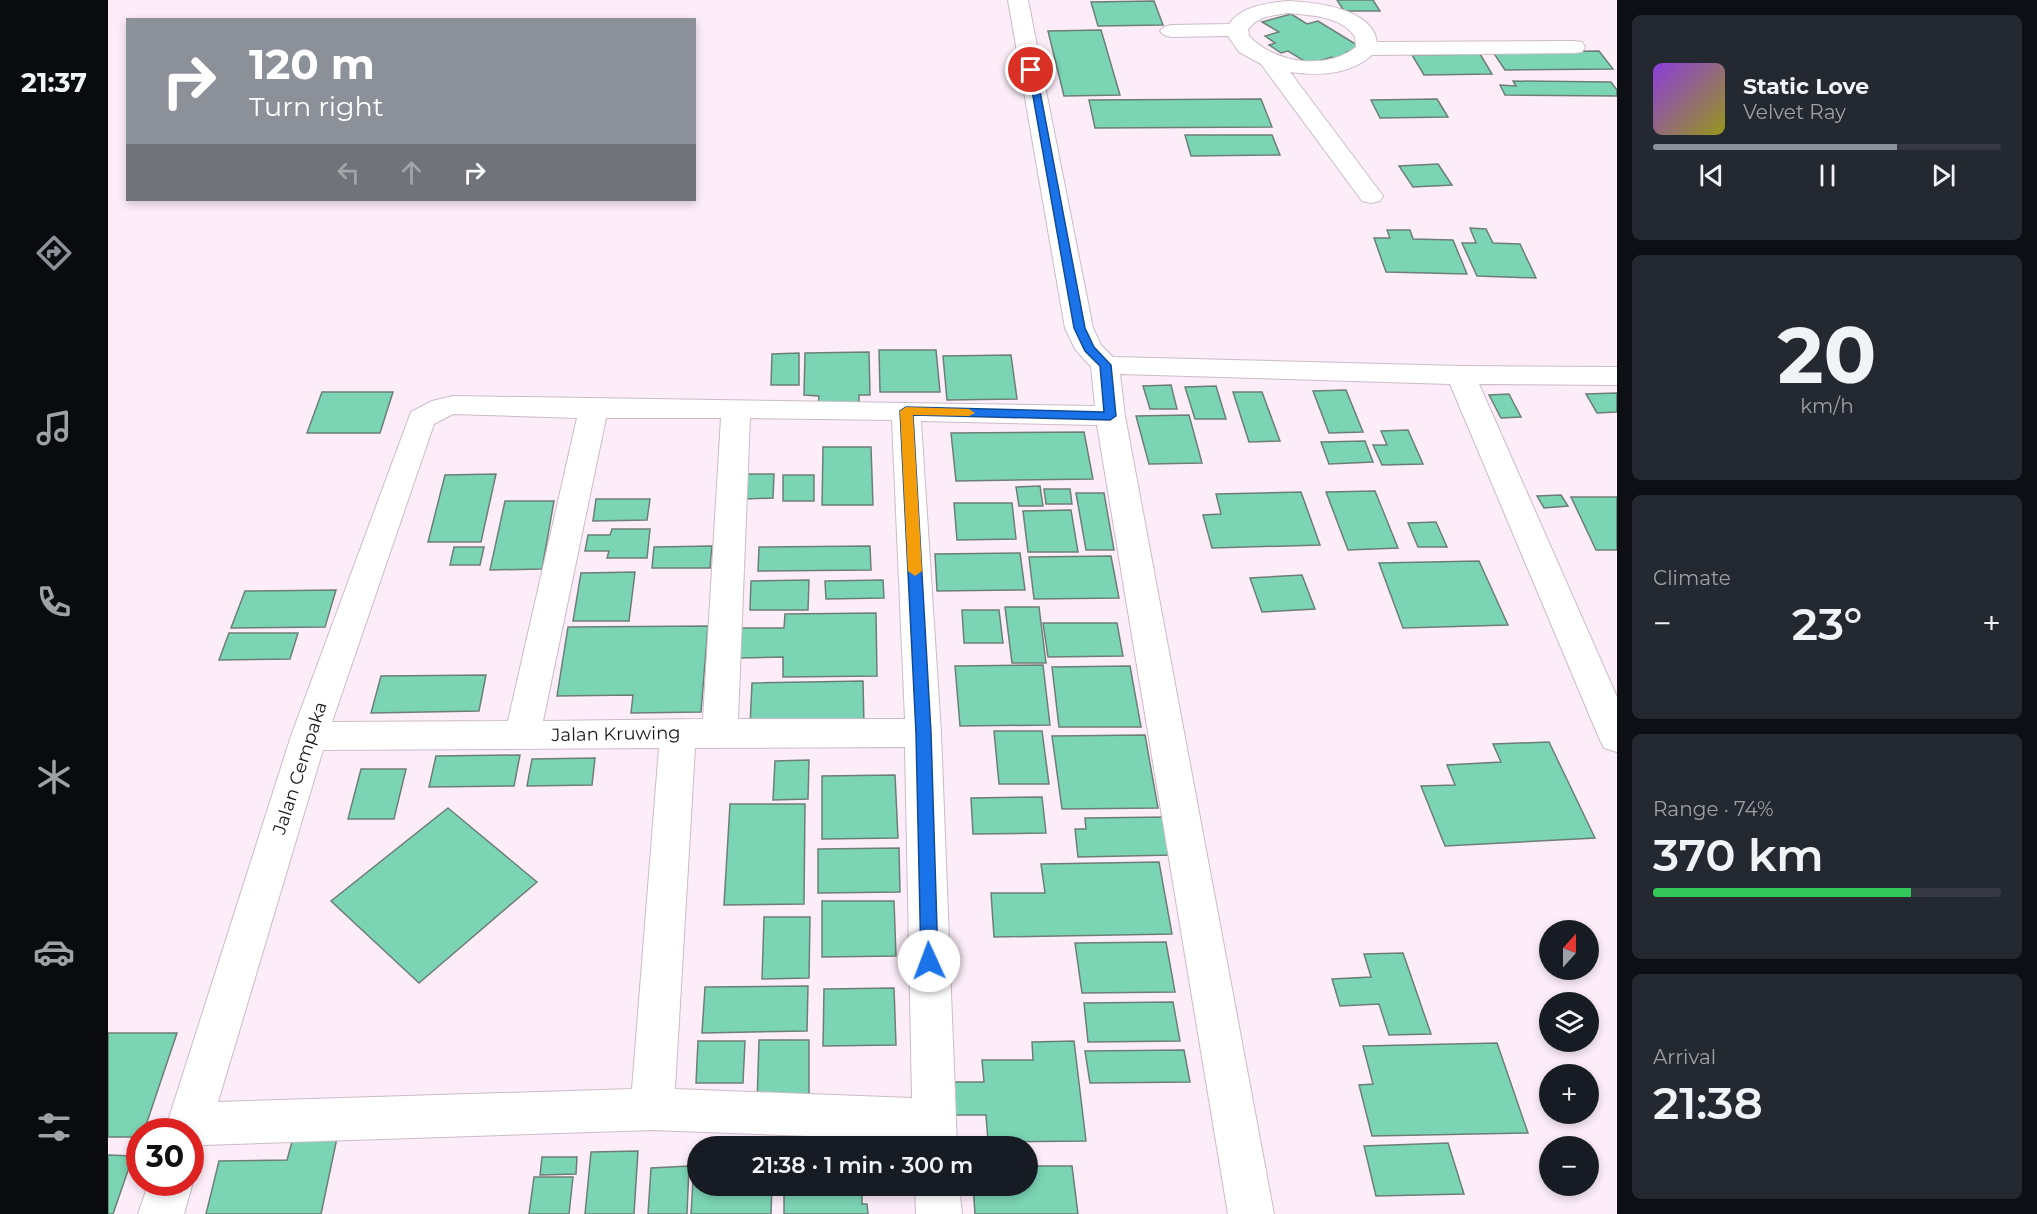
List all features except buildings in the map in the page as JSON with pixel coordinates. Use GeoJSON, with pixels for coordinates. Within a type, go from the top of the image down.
{"type":"FeatureCollection","features":[{"type":"Feature","properties":{"kind":"street"},"geometry":{"type":"LineString","coordinates":[[1018,0],[1079,328],[1089,349],[1105,365],[1110,416],[1251,1214]]}},
{"type":"Feature","properties":{"kind":"street"},"geometry":{"type":"LineString","coordinates":[[1286,4],[1341,16],[1364,31],[1368,40],[1367,49],[1362,56],[1338,65],[1304,67],[1269,59],[1245,46],[1239,38],[1238,30],[1240,23],[1247,16],[1286,4]]}},
{"type":"Feature","properties":{"kind":"street"},"geometry":{"type":"LineString","coordinates":[[1171,31],[1238,30]]}},
{"type":"Feature","properties":{"kind":"street"},"geometry":{"type":"LineString","coordinates":[[1367,49],[1574,47]]}},
{"type":"Feature","properties":{"kind":"street"},"geometry":{"type":"LineString","coordinates":[[1269,59],[1371,196]]}},
{"type":"Feature","properties":{"kind":"street"},"geometry":{"type":"LineString","coordinates":[[1105,365],[1461,375],[1617,376]]}},
{"type":"Feature","properties":{"kind":"street"},"geometry":{"type":"LineString","coordinates":[[1461,375],[1617,738]]}},
{"type":"Feature","properties":{"kind":"street","name":"Jalan Cempaka"},"geometry":{"type":"LineString","coordinates":[[191,1118],[309,736],[421,419],[430,413],[453,405],[593,409]]}},
{"type":"Feature","properties":{"kind":"street"},"geometry":{"type":"LineString","coordinates":[[522,736],[593,409],[906,411],[1110,416]]}},
{"type":"Feature","properties":{"kind":"street"},"geometry":{"type":"LineString","coordinates":[[720,732],[736,410]]}},
{"type":"Feature","properties":{"kind":"street"},"geometry":{"type":"LineString","coordinates":[[204,1127],[651,1109],[934,1133],[923,733],[906,411]]}},
{"type":"Feature","properties":{"kind":"street"},"geometry":{"type":"LineString","coordinates":[[651,1109],[678,732]]}},
{"type":"Feature","properties":{"kind":"street","name":"Jalan Kruwing"},"geometry":{"type":"LineString","coordinates":[[309,736],[522,736],[678,732],[923,733]]}},
{"type":"Feature","properties":{"kind":"street"},"geometry":{"type":"LineString","coordinates":[[161,1214],[167,1196]]}},
{"type":"Feature","properties":{"kind":"street"},"geometry":{"type":"LineString","coordinates":[[938,1196],[939,1214]]}},
{"type":"Feature","properties":{"kind":"slow traffic"},"geometry":{"type":"LineString","coordinates":[[915,571],[906,411],[969,413]]}},
{"type":"Feature","properties":{"kind":"route"},"geometry":{"type":"LineString","coordinates":[[929,961],[923,733],[906,411],[1110,416],[1105,365],[1089,349],[1079,328],[1031,70]]}}]}
